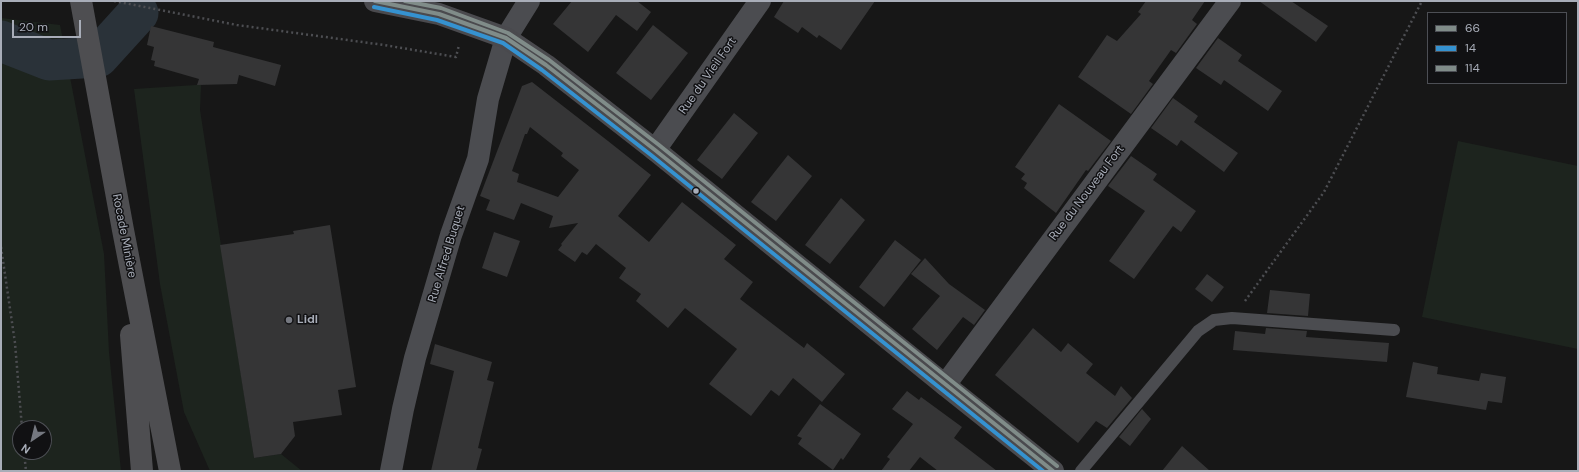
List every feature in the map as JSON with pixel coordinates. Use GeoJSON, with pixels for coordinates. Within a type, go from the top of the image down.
{"type":"FeatureCollection","features":[{"type":"Feature","properties":{"kind":"highway","name":"Rocade Minière"},"geometry":{"type":"LineString","coordinates":[[81,1],[123,230],[170,471]]}},
{"type":"Feature","properties":{"kind":"highway"},"geometry":{"type":"LineString","coordinates":[[123,230],[142,471]]}},
{"type":"Feature","properties":{"kind":"main road"},"geometry":{"type":"LineString","coordinates":[[375,1],[439,14],[506,38],[546,64],[1053,471]]}},
{"type":"Feature","properties":{"kind":"street","name":"Rue Alfred Buquet"},"geometry":{"type":"LineString","coordinates":[[391,471],[403,409],[416,358],[451,235],[478,159],[488,98],[506,38],[529,1]]}},
{"type":"Feature","properties":{"kind":"street","name":"Rue du Vieil Fort"},"geometry":{"type":"LineString","coordinates":[[655,150],[760,1]]}},
{"type":"Feature","properties":{"kind":"street","name":"Rue du Nouveau Fort"},"geometry":{"type":"LineString","coordinates":[[945,385],[1230,1]]}},
{"type":"Feature","properties":{"kind":"lane"},"geometry":{"type":"LineString","coordinates":[[1081,471],[1198,331],[1214,320],[1232,318],[1394,330]]}},
{"type":"Feature","properties":{"kind":"path"},"geometry":{"type":"LineString","coordinates":[[114,1],[237,25],[384,45],[456,57],[466,24]]}},
{"type":"Feature","properties":{"kind":"path"},"geometry":{"type":"LineString","coordinates":[[1232,318],[1324,192],[1422,1]]}},
{"type":"Feature","properties":{"kind":"path"},"geometry":{"type":"LineString","coordinates":[[1,246],[15,343],[21,420]]}},
{"type":"Feature","properties":{"kind":"path"},"geometry":{"type":"LineString","coordinates":[[25,460],[26,471]]}},
{"type":"Feature","properties":{"kind":"shaded area"},"geometry":{"type":"Polygon","coordinates":[[[1,18],[60,25],[104,254],[109,352],[121,471],[1,471],[1,18]]]}},
{"type":"Feature","properties":{"kind":"shaded area"},"geometry":{"type":"Polygon","coordinates":[[[201,85],[200,110],[254,458],[281,454],[302,471],[210,471],[184,412],[160,284],[134,89],[201,85]]]}},
{"type":"Feature","properties":{"kind":"shaded area"},"geometry":{"type":"Polygon","coordinates":[[[1458,141],[1578,166],[1578,349],[1422,317],[1458,141]]]}},
{"type":"Feature","properties":{"kind":"building"},"geometry":{"type":"Polygon","coordinates":[[[572,1],[637,1],[651,12],[637,31],[616,15],[588,52],[553,24],[572,1]]]}},
{"type":"Feature","properties":{"kind":"building"},"geometry":{"type":"Polygon","coordinates":[[[784,1],[875,1],[841,50],[819,35],[817,38],[802,27],[798,33],[774,17],[784,1]]]}},
{"type":"Feature","properties":{"kind":"building"},"geometry":{"type":"Polygon","coordinates":[[[1146,1],[1205,1],[1192,20],[1197,24],[1176,53],[1171,50],[1149,81],[1153,84],[1131,114],[1078,77],[1107,35],[1117,41],[1141,14],[1138,12],[1146,1]]]}},
{"type":"Feature","properties":{"kind":"building"},"geometry":{"type":"Polygon","coordinates":[[[1259,1],[1291,1],[1328,26],[1316,42],[1259,1]]]}},
{"type":"Feature","properties":{"kind":"building"},"geometry":{"type":"Polygon","coordinates":[[[653,25],[688,53],[651,100],[616,73],[653,25]]]}},
{"type":"Feature","properties":{"kind":"building"},"geometry":{"type":"Polygon","coordinates":[[[151,26],[214,42],[213,47],[281,65],[275,86],[239,75],[237,84],[197,85],[199,79],[154,66],[155,61],[151,60],[154,47],[147,45],[151,26]]]}},
{"type":"Feature","properties":{"kind":"building"},"geometry":{"type":"Polygon","coordinates":[[[1218,38],[1242,55],[1238,61],[1282,91],[1268,111],[1224,80],[1221,85],[1196,68],[1218,38]]]}},
{"type":"Feature","properties":{"kind":"building"},"geometry":{"type":"Polygon","coordinates":[[[532,82],[651,175],[618,216],[649,242],[682,202],[736,245],[724,259],[753,282],[740,299],[804,348],[807,343],[845,374],[822,402],[793,378],[779,396],[771,390],[751,416],[709,384],[737,349],[685,308],[668,328],[636,301],[641,294],[619,278],[626,268],[596,244],[587,255],[582,252],[575,262],[558,250],[578,223],[549,228],[553,216],[521,203],[514,220],[486,210],[490,200],[480,196],[522,86],[532,82]],[[530,127],[527,134],[525,134],[512,171],[519,174],[517,182],[558,197],[579,170],[561,156],[563,153],[530,127]]]}},
{"type":"Feature","properties":{"kind":"building"},"geometry":{"type":"Polygon","coordinates":[[[1173,98],[1198,116],[1194,122],[1238,153],[1224,172],[1181,140],[1177,146],[1151,128],[1173,98]]]}},
{"type":"Feature","properties":{"kind":"building"},"geometry":{"type":"Polygon","coordinates":[[[1059,104],[1111,141],[1088,171],[1086,170],[1056,213],[1024,188],[1027,183],[1021,179],[1025,174],[1015,167],[1059,104]]]}},
{"type":"Feature","properties":{"kind":"building"},"geometry":{"type":"Polygon","coordinates":[[[734,113],[758,133],[722,179],[697,160],[734,113]]]}},
{"type":"Feature","properties":{"kind":"building"},"geometry":{"type":"Polygon","coordinates":[[[788,155],[812,176],[776,221],[751,202],[788,155]]]}},
{"type":"Feature","properties":{"kind":"building"},"geometry":{"type":"Polygon","coordinates":[[[1131,156],[1157,174],[1153,180],[1196,211],[1181,232],[1173,226],[1134,279],[1109,261],[1145,211],[1108,186],[1131,156]]]}},
{"type":"Feature","properties":{"kind":"building"},"geometry":{"type":"Polygon","coordinates":[[[841,198],[865,220],[830,264],[805,245],[841,198]]]}},
{"type":"Feature","properties":{"kind":"building","name":"Lidl"},"geometry":{"type":"Polygon","coordinates":[[[330,225],[356,387],[338,390],[342,415],[293,422],[295,436],[281,454],[254,458],[220,245],[294,234],[293,231],[330,225]]]}},
{"type":"Feature","properties":{"kind":"building"},"geometry":{"type":"Polygon","coordinates":[[[494,232],[520,241],[507,277],[482,268],[494,232]]]}},
{"type":"Feature","properties":{"kind":"building"},"geometry":{"type":"Polygon","coordinates":[[[895,240],[921,260],[884,307],[859,287],[895,240]]]}},
{"type":"Feature","properties":{"kind":"building"},"geometry":{"type":"Polygon","coordinates":[[[925,258],[949,284],[985,310],[974,325],[963,317],[937,350],[912,329],[940,296],[911,274],[925,258]]]}},
{"type":"Feature","properties":{"kind":"building"},"geometry":{"type":"Polygon","coordinates":[[[1207,274],[1224,287],[1212,302],[1195,289],[1207,274]]]}},
{"type":"Feature","properties":{"kind":"building"},"geometry":{"type":"Polygon","coordinates":[[[1270,290],[1310,294],[1308,316],[1267,313],[1270,290]]]}},
{"type":"Feature","properties":{"kind":"building"},"geometry":{"type":"Polygon","coordinates":[[[1033,328],[1061,352],[1068,343],[1093,364],[1086,373],[1115,396],[1121,386],[1132,398],[1107,428],[1096,421],[1078,443],[995,375],[1033,328]]]}},
{"type":"Feature","properties":{"kind":"building"},"geometry":{"type":"Polygon","coordinates":[[[1266,328],[1307,331],[1306,337],[1389,343],[1387,362],[1233,350],[1235,331],[1265,334],[1266,328]]]}},
{"type":"Feature","properties":{"kind":"building"},"geometry":{"type":"Polygon","coordinates":[[[435,344],[492,362],[487,380],[494,382],[478,448],[482,449],[476,471],[431,471],[454,371],[430,364],[435,344]]]}},
{"type":"Feature","properties":{"kind":"building"},"geometry":{"type":"Polygon","coordinates":[[[1413,362],[1438,367],[1437,374],[1479,381],[1481,373],[1506,377],[1502,403],[1488,401],[1486,410],[1406,397],[1413,362]]]}},
{"type":"Feature","properties":{"kind":"building"},"geometry":{"type":"Polygon","coordinates":[[[907,391],[919,400],[921,397],[962,427],[954,438],[997,471],[938,471],[920,457],[909,471],[881,471],[890,459],[887,457],[913,424],[892,409],[907,391]]]}},
{"type":"Feature","properties":{"kind":"building"},"geometry":{"type":"Polygon","coordinates":[[[820,404],[861,434],[843,460],[841,458],[833,470],[798,444],[802,438],[797,436],[820,404]]]}},
{"type":"Feature","properties":{"kind":"building"},"geometry":{"type":"Polygon","coordinates":[[[1142,409],[1151,419],[1130,446],[1119,437],[1142,409]]]}},
{"type":"Feature","properties":{"kind":"building"},"geometry":{"type":"Polygon","coordinates":[[[1182,446],[1210,471],[1162,471],[1182,446]]]}},
{"type":"Feature","properties":{"kind":"waterway"},"geometry":{"type":"LineString","coordinates":[[1,41],[49,60],[98,57],[138,13]]}},
{"type":"Feature","properties":{"kind":"transit line","name":"66"},"geometry":{"type":"LineString","coordinates":[[375,1],[439,14],[506,38],[546,65],[655,150],[1053,471]]}},
{"type":"Feature","properties":{"kind":"transit line","name":"114"},"geometry":{"type":"LineString","coordinates":[[405,1],[441,8],[508,33],[549,60],[659,145],[1057,466]]}},
{"type":"Feature","properties":{"kind":"transit line","name":"14"},"geometry":{"type":"LineString","coordinates":[[374,7],[437,20],[503,43],[542,70],[651,155],[1043,471]]}},
{"type":"Feature","properties":{"kind":"place","name":"Lidl"},"geometry":{"type":"Point","coordinates":[289,320]}}]}
